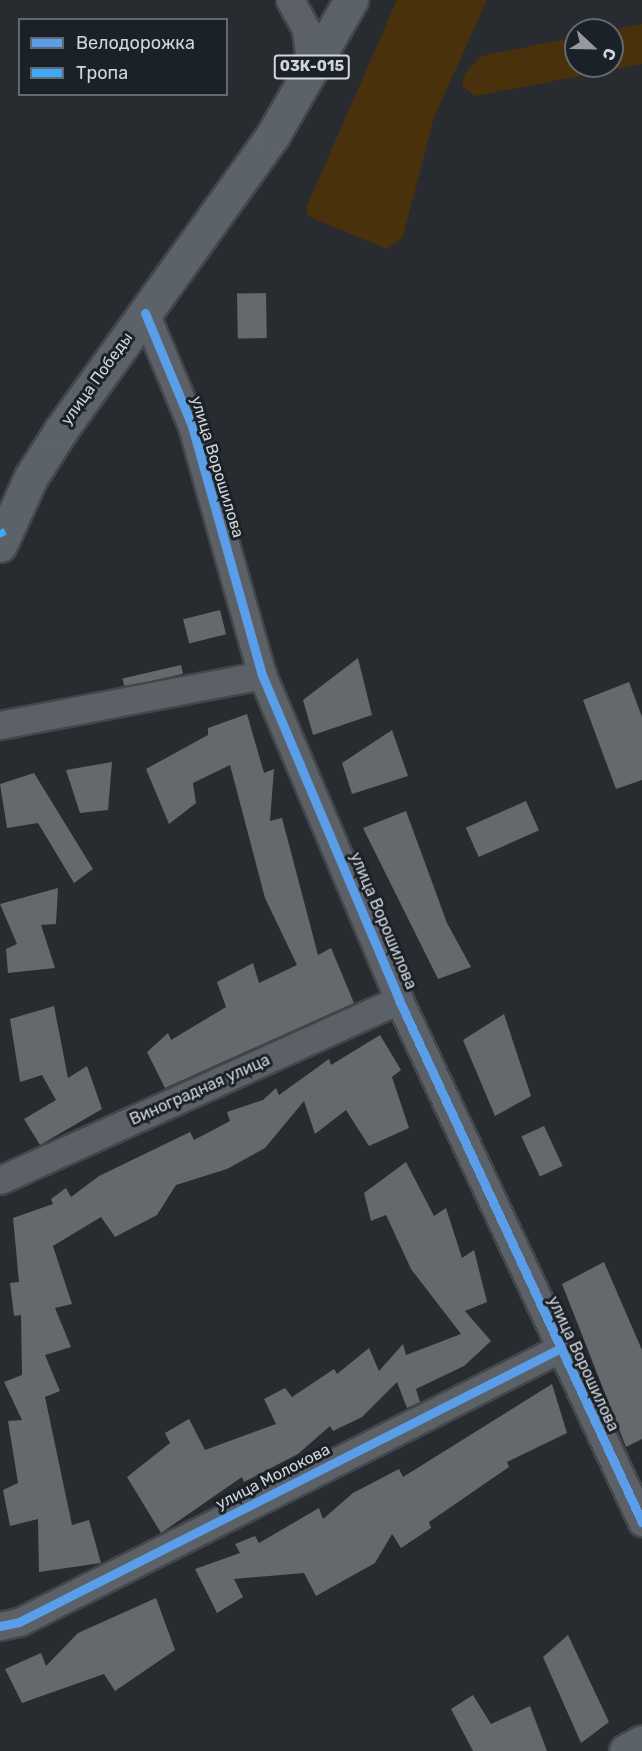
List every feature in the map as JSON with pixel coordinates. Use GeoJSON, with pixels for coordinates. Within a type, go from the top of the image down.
{"type":"FeatureCollection","features":[{"type":"Feature","properties":{"kind":"main road","name":"03К-015"},"geometry":{"type":"LineString","coordinates":[[300,88],[351,0]]}},
{"type":"Feature","properties":{"kind":"main road","name":"улица Победы"},"geometry":{"type":"LineString","coordinates":[[0,545],[43,458],[273,135],[300,88]]}},
{"type":"Feature","properties":{"kind":"main road"},"geometry":{"type":"LineString","coordinates":[[626,1751],[642,1742]]}},
{"type":"Feature","properties":{"kind":"street"},"geometry":{"type":"LineString","coordinates":[[290,0],[306,29],[309,55],[300,88]]}},
{"type":"Feature","properties":{"kind":"street","name":"улица Ворошилова"},"geometry":{"type":"LineString","coordinates":[[146,313],[192,426],[262,675],[399,1000],[559,1349],[631,1474],[642,1522]]}},
{"type":"Feature","properties":{"kind":"street"},"geometry":{"type":"LineString","coordinates":[[0,725],[262,675]]}},
{"type":"Feature","properties":{"kind":"street","name":"Виноградная улица"},"geometry":{"type":"LineString","coordinates":[[0,1180],[399,1000]]}},
{"type":"Feature","properties":{"kind":"street","name":"улица Молокова"},"geometry":{"type":"LineString","coordinates":[[0,1626],[30,1616],[559,1349]]}},
{"type":"Feature","properties":{"kind":"shaded area"},"geometry":{"type":"Polygon","coordinates":[[[397,0],[487,0],[434,117],[403,237],[387,249],[308,216],[306,208],[397,0]]]}},
{"type":"Feature","properties":{"kind":"shaded area"},"geometry":{"type":"Polygon","coordinates":[[[642,24],[642,64],[624,67],[624,27],[642,24]]]}},
{"type":"Feature","properties":{"kind":"shaded area"},"geometry":{"type":"Polygon","coordinates":[[[564,39],[564,78],[569,78],[475,96],[462,86],[465,73],[482,56],[564,39]]]}},
{"type":"Feature","properties":{"kind":"building"},"geometry":{"type":"Polygon","coordinates":[[[266,293],[267,338],[238,338],[237,294],[266,293]]]}},
{"type":"Feature","properties":{"kind":"building"},"geometry":{"type":"Polygon","coordinates":[[[220,610],[226,634],[189,643],[183,619],[220,610]]]}},
{"type":"Feature","properties":{"kind":"building"},"geometry":{"type":"Polygon","coordinates":[[[358,658],[372,715],[313,735],[303,700],[358,658]]]}},
{"type":"Feature","properties":{"kind":"building"},"geometry":{"type":"Polygon","coordinates":[[[181,665],[183,674],[125,687],[123,678],[181,665]]]}},
{"type":"Feature","properties":{"kind":"building"},"geometry":{"type":"Polygon","coordinates":[[[629,682],[642,717],[642,780],[616,789],[583,700],[629,682]]]}},
{"type":"Feature","properties":{"kind":"building"},"geometry":{"type":"Polygon","coordinates":[[[247,714],[264,773],[274,769],[270,821],[282,818],[318,955],[331,948],[354,1003],[165,1088],[147,1052],[168,1033],[171,1040],[226,1007],[217,982],[253,963],[259,983],[297,965],[265,898],[230,765],[193,783],[196,803],[169,824],[146,769],[208,735],[208,728],[247,714]]]}},
{"type":"Feature","properties":{"kind":"building"},"geometry":{"type":"Polygon","coordinates":[[[392,730],[408,776],[352,794],[342,763],[392,730]]]}},
{"type":"Feature","properties":{"kind":"building"},"geometry":{"type":"Polygon","coordinates":[[[112,762],[108,810],[80,813],[66,770],[112,762]]]}},
{"type":"Feature","properties":{"kind":"building"},"geometry":{"type":"Polygon","coordinates":[[[34,773],[93,869],[74,883],[38,823],[7,828],[0,784],[34,773]]]}},
{"type":"Feature","properties":{"kind":"building"},"geometry":{"type":"Polygon","coordinates":[[[526,801],[539,830],[479,857],[466,828],[526,801]]]}},
{"type":"Feature","properties":{"kind":"building"},"geometry":{"type":"Polygon","coordinates":[[[406,811],[447,923],[471,967],[438,979],[363,828],[406,811]]]}},
{"type":"Feature","properties":{"kind":"building"},"geometry":{"type":"Polygon","coordinates":[[[58,888],[56,924],[41,925],[55,968],[8,973],[6,949],[17,944],[0,904],[58,888]]]}},
{"type":"Feature","properties":{"kind":"building"},"geometry":{"type":"Polygon","coordinates":[[[54,1006],[68,1078],[87,1066],[102,1109],[40,1145],[24,1119],[56,1100],[42,1075],[20,1082],[10,1019],[54,1006]]]}},
{"type":"Feature","properties":{"kind":"building"},"geometry":{"type":"Polygon","coordinates":[[[504,1014],[531,1096],[495,1116],[463,1040],[504,1014]]]}},
{"type":"Feature","properties":{"kind":"building"},"geometry":{"type":"Polygon","coordinates":[[[380,1035],[401,1070],[392,1077],[409,1128],[369,1146],[346,1110],[315,1134],[304,1101],[265,1148],[227,1169],[176,1185],[157,1215],[115,1237],[101,1217],[53,1246],[72,1304],[55,1308],[71,1347],[45,1355],[60,1391],[45,1397],[72,1525],[89,1520],[101,1563],[39,1572],[38,1519],[10,1526],[3,1490],[18,1483],[8,1421],[22,1420],[4,1382],[22,1375],[21,1315],[14,1316],[10,1283],[19,1282],[13,1218],[53,1204],[51,1199],[66,1188],[71,1197],[99,1176],[190,1132],[194,1140],[230,1121],[227,1112],[263,1100],[276,1088],[279,1095],[329,1059],[331,1065],[380,1035]]]}},
{"type":"Feature","properties":{"kind":"building"},"geometry":{"type":"Polygon","coordinates":[[[544,1126],[563,1166],[540,1176],[521,1137],[544,1126]]]}},
{"type":"Feature","properties":{"kind":"building"},"geometry":{"type":"Polygon","coordinates":[[[406,1162],[434,1216],[446,1208],[462,1258],[474,1250],[487,1302],[465,1311],[491,1341],[464,1366],[416,1389],[420,1402],[407,1408],[397,1382],[362,1417],[333,1431],[330,1426],[298,1454],[244,1482],[242,1477],[161,1533],[127,1477],[170,1443],[165,1433],[189,1419],[205,1450],[276,1424],[264,1399],[285,1388],[292,1397],[334,1369],[337,1374],[369,1348],[379,1371],[403,1344],[406,1355],[461,1334],[411,1269],[386,1215],[371,1221],[364,1193],[406,1162]]]}},
{"type":"Feature","properties":{"kind":"building"},"geometry":{"type":"Polygon","coordinates":[[[604,1262],[642,1350],[642,1439],[626,1447],[562,1284],[604,1262]]]}},
{"type":"Feature","properties":{"kind":"building"},"geometry":{"type":"Polygon","coordinates":[[[552,1384],[567,1433],[507,1462],[509,1467],[429,1522],[431,1528],[401,1548],[392,1534],[375,1563],[316,1596],[304,1573],[234,1579],[243,1597],[217,1613],[195,1569],[240,1553],[235,1544],[255,1536],[259,1543],[319,1508],[323,1519],[353,1493],[399,1469],[403,1477],[552,1384]]]}},
{"type":"Feature","properties":{"kind":"building"},"geometry":{"type":"Polygon","coordinates":[[[156,1598],[175,1650],[115,1691],[104,1674],[22,1703],[5,1669],[41,1653],[46,1666],[78,1633],[156,1598]]]}},
{"type":"Feature","properties":{"kind":"building"},"geometry":{"type":"Polygon","coordinates":[[[568,1635],[609,1722],[581,1743],[543,1657],[568,1635]]]}},
{"type":"Feature","properties":{"kind":"building"},"geometry":{"type":"Polygon","coordinates":[[[473,1695],[491,1724],[530,1706],[547,1751],[473,1751],[451,1709],[473,1695]]]}},
{"type":"Feature","properties":{"kind":"marked path"},"geometry":{"type":"LineString","coordinates":[[0,530],[3,536]]}},
{"type":"Feature","properties":{"kind":"cycle path"},"geometry":{"type":"LineString","coordinates":[[145,313],[192,426],[262,675],[399,1000],[642,1522]]}},
{"type":"Feature","properties":{"kind":"cycle path"},"geometry":{"type":"LineString","coordinates":[[0,1626],[19,1622],[559,1349]]}}]}
